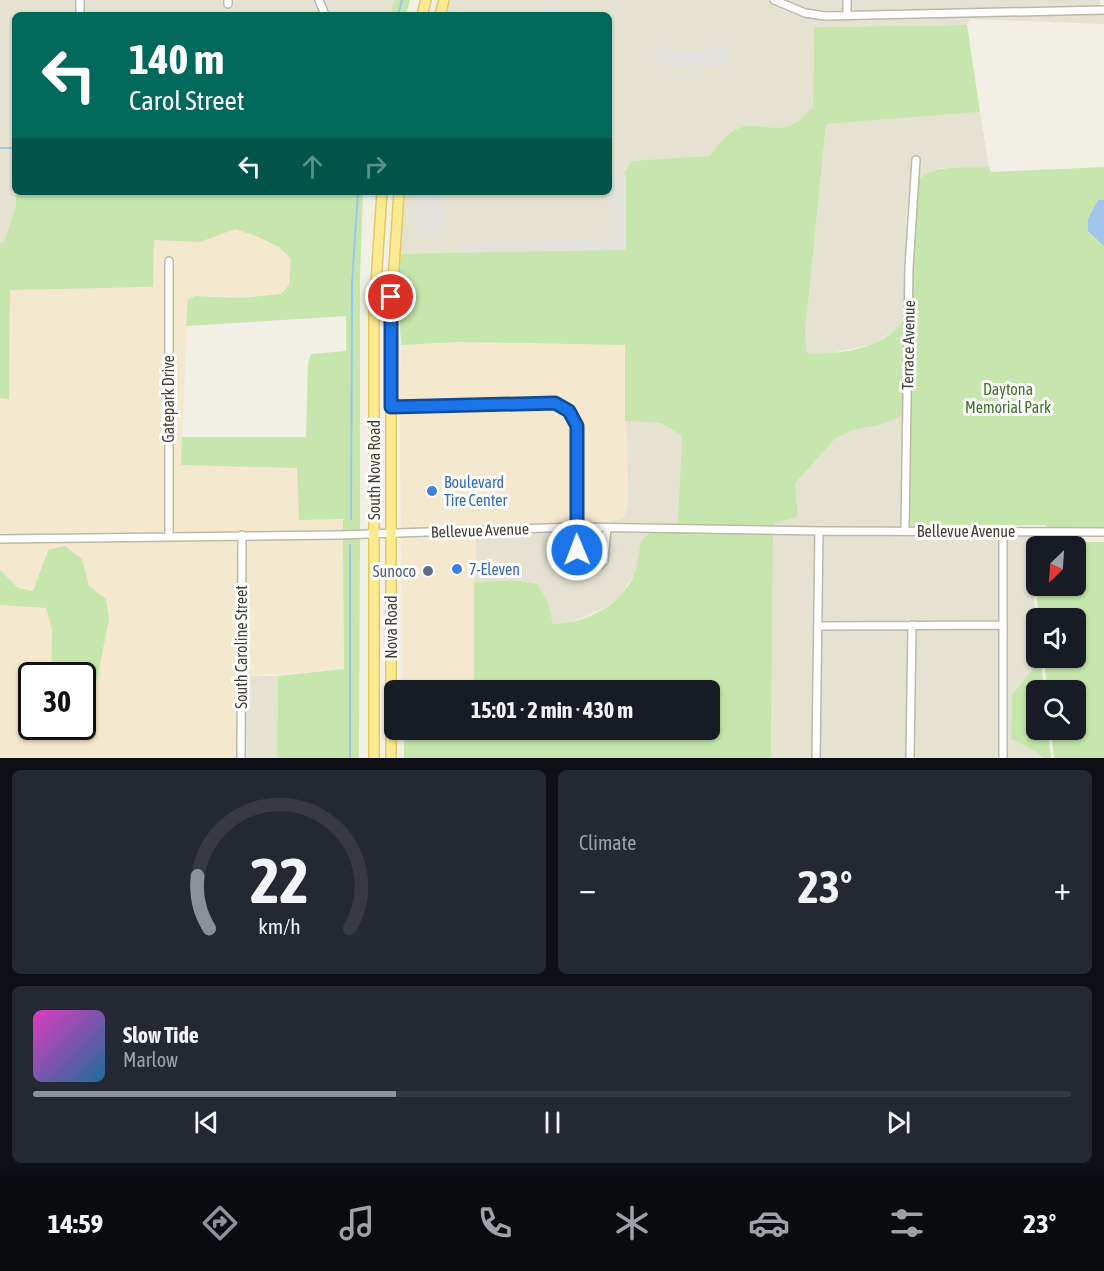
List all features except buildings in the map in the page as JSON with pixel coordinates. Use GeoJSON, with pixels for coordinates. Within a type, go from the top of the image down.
{"type":"FeatureCollection","features":[{"type":"Feature","properties":{"kind":"main road","name":"South Nova Road"},"geometry":{"type":"LineString","coordinates":[[374,533],[374,303],[382,195]]}},
{"type":"Feature","properties":{"kind":"main road","name":"South Nova Road"},"geometry":{"type":"LineString","coordinates":[[392,533],[391,283],[399,195]]}},
{"type":"Feature","properties":{"kind":"main road","name":"Nova Road"},"geometry":{"type":"LineString","coordinates":[[374,533],[374,758]]}},
{"type":"Feature","properties":{"kind":"main road","name":"Nova Road"},"geometry":{"type":"LineString","coordinates":[[391,758],[392,533]]}},
{"type":"Feature","properties":{"kind":"street"},"geometry":{"type":"LineString","coordinates":[[774,0],[805,13],[847,15],[1104,10],[1104,0]]}},
{"type":"Feature","properties":{"kind":"street"},"geometry":{"type":"LineString","coordinates":[[847,15],[848,0]]}},
{"type":"Feature","properties":{"kind":"street","name":"Terrace Avenue"},"geometry":{"type":"LineString","coordinates":[[904,531],[909,267],[916,160]]}},
{"type":"Feature","properties":{"kind":"street","name":"Gatepark Drive"},"geometry":{"type":"LineString","coordinates":[[169,261],[169,537]]}},
{"type":"Feature","properties":{"kind":"street"},"geometry":{"type":"LineString","coordinates":[[391,407],[555,403],[569,411],[577,426],[579,556],[592,566],[604,561],[607,528]]}},
{"type":"Feature","properties":{"kind":"street","name":"Bellevue Avenue"},"geometry":{"type":"LineString","coordinates":[[0,539],[392,533],[577,527],[1104,532]]}},
{"type":"Feature","properties":{"kind":"street"},"geometry":{"type":"LineString","coordinates":[[816,758],[819,531]]}},
{"type":"Feature","properties":{"kind":"street"},"geometry":{"type":"LineString","coordinates":[[1003,531],[1003,758]]}},
{"type":"Feature","properties":{"kind":"street","name":"South Caroline Street"},"geometry":{"type":"LineString","coordinates":[[241,758],[242,535]]}},
{"type":"Feature","properties":{"kind":"street"},"geometry":{"type":"LineString","coordinates":[[910,758],[912,625]]}},
{"type":"Feature","properties":{"kind":"street"},"geometry":{"type":"LineString","coordinates":[[818,626],[1003,625]]}},
{"type":"Feature","properties":{"kind":"shaded area"},"geometry":{"type":"Polygon","coordinates":[[[0,0],[77,0],[77,12],[12,12],[12,195],[16,195],[16,206],[4,242],[0,243],[0,0]]]}},
{"type":"Feature","properties":{"kind":"shaded area"},"geometry":{"type":"Polygon","coordinates":[[[84,0],[225,0],[225,8],[231,8],[232,0],[315,0],[320,12],[84,12],[84,0]]]}},
{"type":"Feature","properties":{"kind":"shaded area"},"geometry":{"type":"Polygon","coordinates":[[[323,0],[394,0],[391,12],[327,12],[323,0]]]}},
{"type":"Feature","properties":{"kind":"shaded area"},"geometry":{"type":"Polygon","coordinates":[[[450,0],[767,0],[783,10],[803,17],[824,19],[1104,14],[1104,24],[970,19],[967,25],[814,27],[813,107],[800,123],[779,129],[755,126],[723,140],[709,156],[684,158],[623,237],[545,248],[396,254],[404,195],[612,195],[612,12],[447,12],[450,0]]]}},
{"type":"Feature","properties":{"kind":"shaded area"},"geometry":{"type":"Polygon","coordinates":[[[545,0],[559,0],[557,12],[543,12],[545,0]]]}},
{"type":"Feature","properties":{"kind":"shaded area"},"geometry":{"type":"Polygon","coordinates":[[[782,0],[844,0],[844,11],[806,9],[782,0]]]}},
{"type":"Feature","properties":{"kind":"shaded area"},"geometry":{"type":"Polygon","coordinates":[[[851,0],[1100,0],[1100,6],[851,11],[851,0]]]}},
{"type":"Feature","properties":{"kind":"shaded area"},"geometry":{"type":"Polygon","coordinates":[[[657,45],[685,52],[726,45],[729,63],[692,71],[653,63],[657,45]]]}},
{"type":"Feature","properties":{"kind":"shaded area"},"geometry":{"type":"Polygon","coordinates":[[[980,112],[989,167],[941,168],[918,180],[920,157],[913,157],[906,220],[904,318],[899,327],[874,344],[831,353],[807,353],[805,333],[826,124],[980,112]]]}},
{"type":"Feature","properties":{"kind":"shaded area"},"geometry":{"type":"Polygon","coordinates":[[[612,174],[626,174],[626,250],[457,253],[462,244],[609,238],[609,195],[612,195],[612,174]]]}},
{"type":"Feature","properties":{"kind":"shaded area"},"geometry":{"type":"Polygon","coordinates":[[[444,196],[444,234],[420,234],[415,224],[415,207],[418,197],[444,196]]]}},
{"type":"Feature","properties":{"kind":"shaded area"},"geometry":{"type":"Polygon","coordinates":[[[234,229],[279,247],[291,259],[289,286],[281,295],[242,298],[195,296],[188,299],[181,464],[297,468],[343,519],[343,530],[173,533],[172,257],[166,258],[165,533],[0,535],[0,398],[9,398],[10,290],[153,287],[153,240],[200,242],[234,229]]]}},
{"type":"Feature","properties":{"kind":"shaded area"},"geometry":{"type":"Polygon","coordinates":[[[460,342],[625,345],[628,502],[624,518],[608,523],[580,522],[580,426],[572,408],[557,400],[400,403],[401,345],[460,342]]]}},
{"type":"Feature","properties":{"kind":"shaded area"},"geometry":{"type":"Polygon","coordinates":[[[554,407],[566,414],[573,427],[573,522],[401,529],[400,411],[554,407]]]}},
{"type":"Feature","properties":{"kind":"shaded area"},"geometry":{"type":"Polygon","coordinates":[[[903,415],[901,527],[773,527],[773,523],[798,517],[795,483],[836,438],[853,430],[880,425],[903,415]]]}},
{"type":"Feature","properties":{"kind":"shaded area"},"geometry":{"type":"Polygon","coordinates":[[[625,421],[661,423],[682,435],[679,525],[580,523],[608,523],[628,502],[625,421]]]}},
{"type":"Feature","properties":{"kind":"shaded area"},"geometry":{"type":"Polygon","coordinates":[[[573,531],[576,557],[581,564],[592,570],[601,568],[607,562],[611,531],[652,532],[643,538],[634,575],[621,595],[606,607],[568,624],[553,624],[548,602],[513,580],[474,583],[476,534],[573,531]]]}},
{"type":"Feature","properties":{"kind":"shaded area"},"geometry":{"type":"Polygon","coordinates":[[[476,534],[474,680],[403,680],[401,536],[476,534]]]}},
{"type":"Feature","properties":{"kind":"shaded area"},"geometry":{"type":"Polygon","coordinates":[[[773,534],[815,535],[813,758],[771,758],[773,534]]]}},
{"type":"Feature","properties":{"kind":"shaded area"},"geometry":{"type":"Polygon","coordinates":[[[823,535],[999,535],[999,621],[822,622],[823,535]]]}},
{"type":"Feature","properties":{"kind":"shaded area"},"geometry":{"type":"Polygon","coordinates":[[[1006,535],[1048,535],[1026,536],[1026,596],[1034,596],[1035,608],[1026,608],[1026,668],[1033,668],[1012,695],[1011,739],[1044,758],[1007,758],[1006,535]]]}},
{"type":"Feature","properties":{"kind":"shaded area"},"geometry":{"type":"Polygon","coordinates":[[[343,538],[344,670],[245,676],[245,539],[343,538]]]}},
{"type":"Feature","properties":{"kind":"shaded area"},"geometry":{"type":"Polygon","coordinates":[[[238,539],[238,758],[0,758],[0,605],[46,608],[52,629],[51,662],[18,662],[18,740],[96,740],[96,686],[106,599],[89,587],[82,559],[48,550],[33,591],[18,588],[0,570],[0,543],[238,539]]]}},
{"type":"Feature","properties":{"kind":"shaded area"},"geometry":{"type":"Polygon","coordinates":[[[822,629],[908,629],[907,758],[820,758],[822,629]]]}},
{"type":"Feature","properties":{"kind":"shaded area"},"geometry":{"type":"Polygon","coordinates":[[[915,629],[999,629],[1000,758],[914,758],[915,629]]]}},
{"type":"Feature","properties":{"kind":"shaded area"},"geometry":{"type":"Polygon","coordinates":[[[245,676],[278,676],[277,758],[247,758],[245,676]]]}},
{"type":"Feature","properties":{"kind":"green space"},"geometry":{"type":"Polygon","coordinates":[[[394,0],[410,0],[407,12],[391,12],[394,0]]]}},
{"type":"Feature","properties":{"kind":"green space"},"geometry":{"type":"Polygon","coordinates":[[[967,25],[980,112],[826,124],[805,333],[807,353],[833,353],[861,348],[886,337],[904,318],[903,415],[880,425],[853,430],[836,438],[795,483],[798,517],[774,523],[773,527],[678,525],[682,436],[661,423],[625,421],[625,345],[460,342],[401,345],[396,254],[617,247],[623,176],[632,161],[709,156],[732,132],[752,126],[780,128],[790,126],[813,107],[814,27],[967,25]]]}},
{"type":"Feature","properties":{"kind":"green space","name":"Daytona Memorial Park"},"geometry":{"type":"Polygon","coordinates":[[[989,167],[991,172],[1104,167],[1104,528],[1047,527],[1046,525],[910,526],[912,267],[918,180],[932,171],[941,169],[989,167]]]}},
{"type":"Feature","properties":{"kind":"green space"},"geometry":{"type":"Polygon","coordinates":[[[16,195],[363,195],[360,276],[360,530],[343,530],[343,519],[299,520],[297,468],[181,465],[182,437],[306,437],[308,363],[311,354],[346,351],[346,316],[186,326],[188,299],[195,296],[242,298],[281,294],[289,285],[291,259],[279,247],[256,236],[235,229],[200,242],[154,240],[153,287],[10,290],[9,399],[0,398],[0,243],[4,242],[16,206],[16,195]]]}},
{"type":"Feature","properties":{"kind":"green space"},"geometry":{"type":"Polygon","coordinates":[[[652,532],[773,534],[771,758],[404,758],[404,740],[720,740],[720,680],[474,680],[474,583],[513,580],[537,584],[548,602],[553,624],[577,621],[601,611],[621,595],[629,585],[634,575],[643,538],[652,532]]]}},
{"type":"Feature","properties":{"kind":"green space"},"geometry":{"type":"Polygon","coordinates":[[[360,537],[359,758],[277,758],[278,676],[344,669],[343,538],[360,537]]]}},
{"type":"Feature","properties":{"kind":"green space"},"geometry":{"type":"Polygon","coordinates":[[[1086,542],[1104,542],[1104,758],[1054,758],[1052,740],[1086,740],[1086,680],[1046,680],[1045,668],[1086,668],[1086,608],[1038,608],[1037,596],[1086,596],[1086,542]]]}},
{"type":"Feature","properties":{"kind":"green space"},"geometry":{"type":"Polygon","coordinates":[[[65,546],[82,559],[89,586],[106,599],[109,619],[96,684],[96,662],[51,662],[52,629],[46,608],[0,605],[0,570],[18,588],[33,591],[48,550],[65,546]]]}},
{"type":"Feature","properties":{"kind":"green space"},"geometry":{"type":"Polygon","coordinates":[[[1033,668],[1042,668],[1043,680],[1026,680],[1026,740],[1049,740],[1051,758],[1044,758],[1011,739],[1012,695],[1033,668]]]}},
{"type":"Feature","properties":{"kind":"water"},"geometry":{"type":"Polygon","coordinates":[[[1098,200],[1104,200],[1104,246],[1088,231],[1088,219],[1098,200]]]}},
{"type":"Feature","properties":{"kind":"waterway"},"geometry":{"type":"LineString","coordinates":[[399,12],[402,0]]}},
{"type":"Feature","properties":{"kind":"waterway"},"geometry":{"type":"LineString","coordinates":[[0,148],[12,148]]}},
{"type":"Feature","properties":{"kind":"waterway"},"geometry":{"type":"LineString","coordinates":[[351,519],[352,283],[358,195]]}},
{"type":"Feature","properties":{"kind":"waterway"},"geometry":{"type":"LineString","coordinates":[[350,545],[350,758]]}},
{"type":"Feature","properties":{"kind":"place","name":"Boulevard Tire Center"},"geometry":{"type":"Point","coordinates":[432,491]}},
{"type":"Feature","properties":{"kind":"place","name":"7-Eleven"},"geometry":{"type":"Point","coordinates":[457,569]}},
{"type":"Feature","properties":{"kind":"place","name":"Sunoco"},"geometry":{"type":"Point","coordinates":[428,571]}},
{"type":"Feature","properties":{"kind":"route"},"geometry":{"type":"LineString","coordinates":[[391,297],[391,407],[555,403],[569,411],[577,426],[577,550]]}}]}
